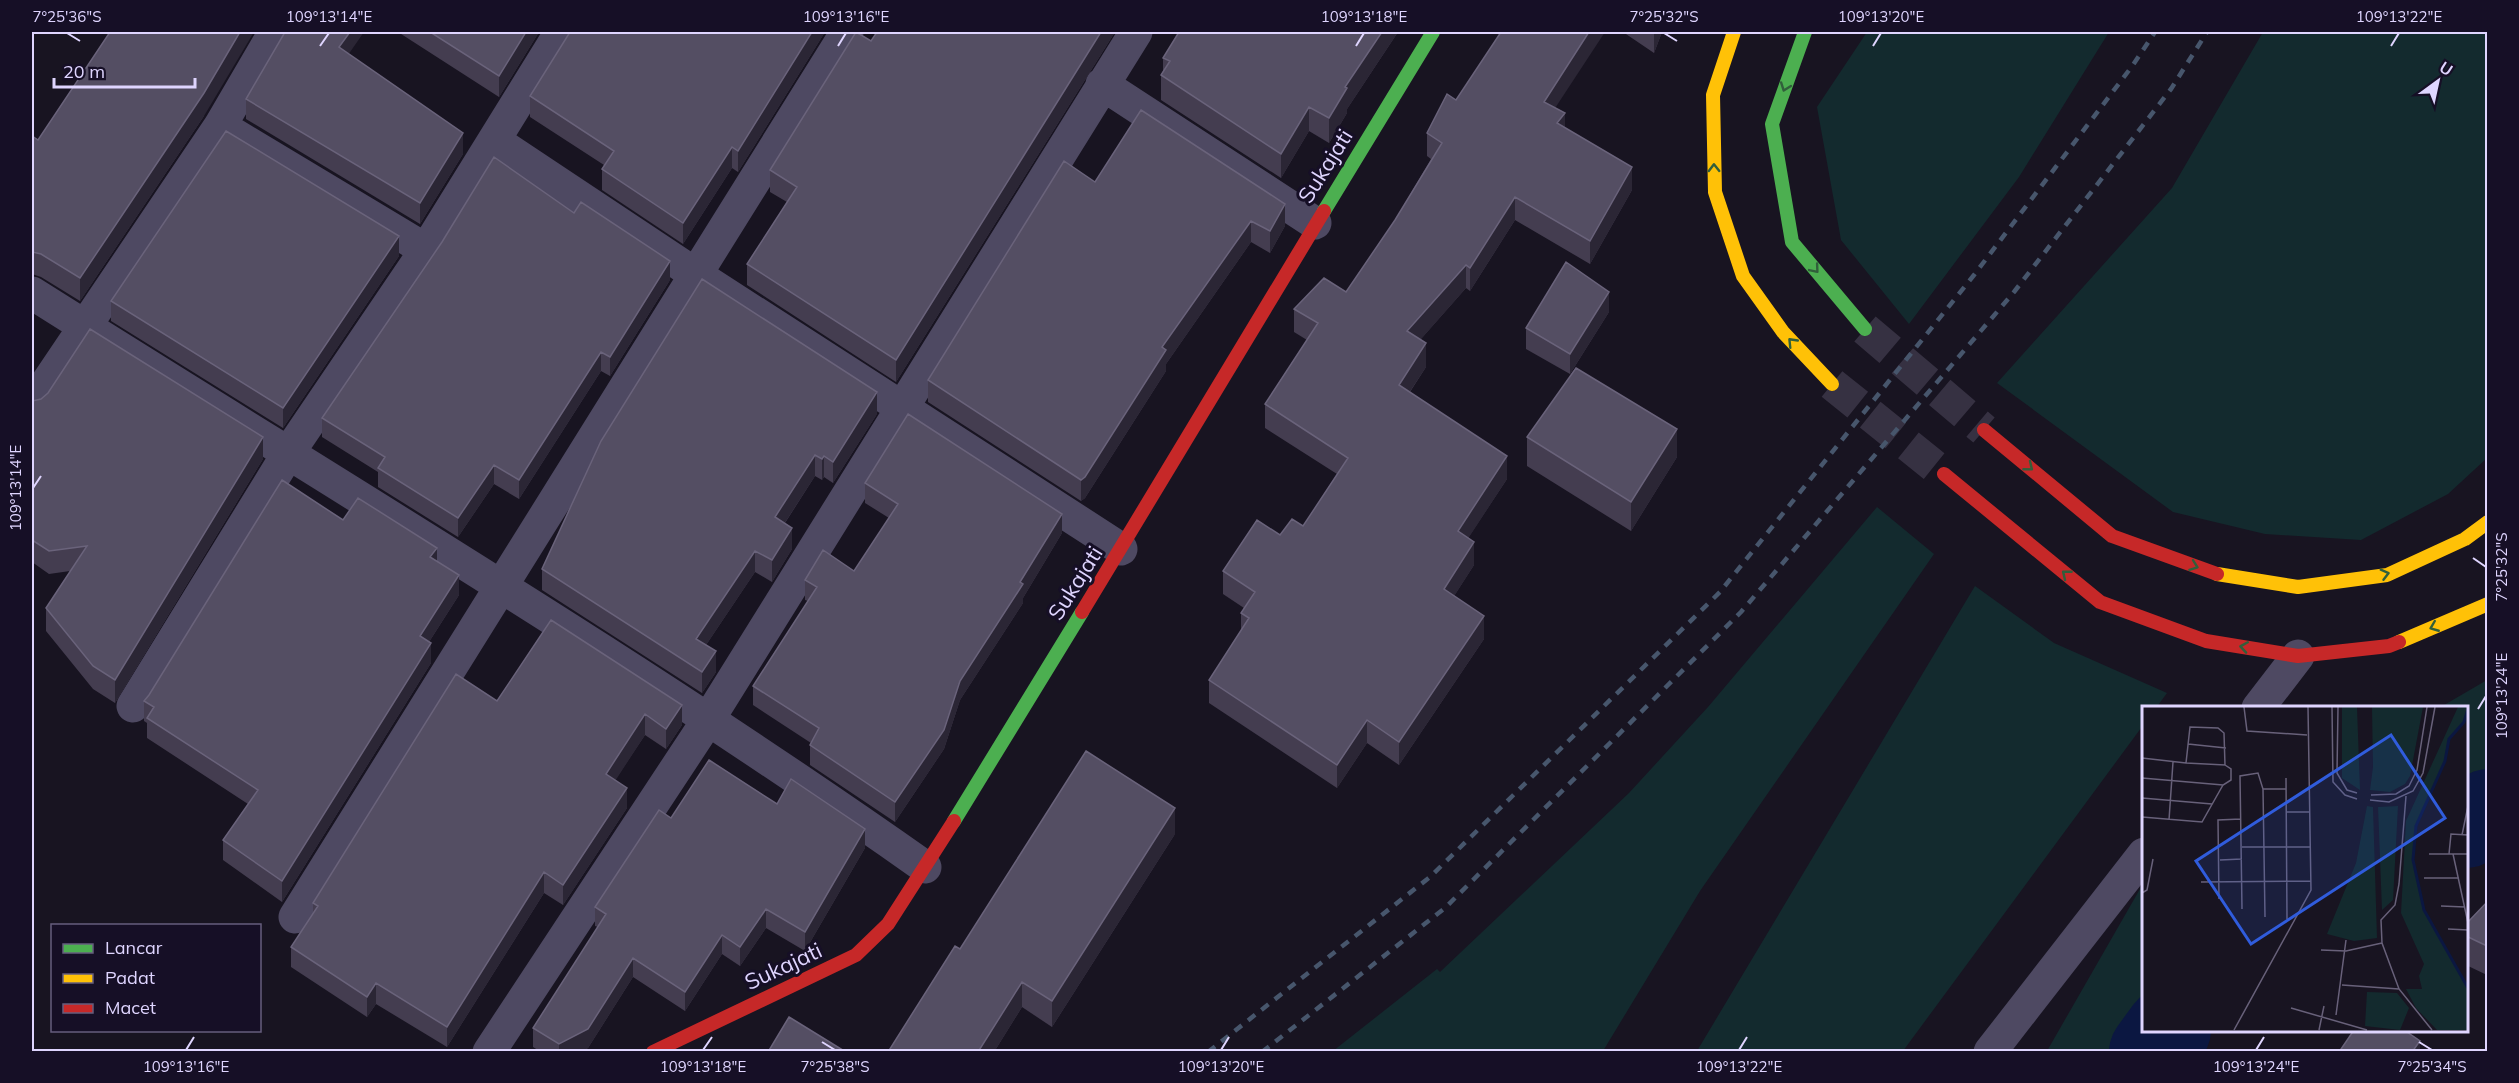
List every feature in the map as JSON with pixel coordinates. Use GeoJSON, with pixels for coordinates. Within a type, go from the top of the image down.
{"type":"FeatureCollection","features":[{"type":"Feature","properties":{"kind":"main road","name":"Sukajati"},"geometry":{"type":"LineString","coordinates":[[653,1052],[856,955],[888,924],[1121,549],[1315,223],[1433,32]]}},
{"type":"Feature","properties":{"kind":"main road"},"geometry":{"type":"LineString","coordinates":[[1734,32],[1713,95],[1714,192],[1743,276],[1783,332],[1832,384]]}},
{"type":"Feature","properties":{"kind":"main road"},"geometry":{"type":"LineString","coordinates":[[1805,32],[1772,124],[1792,242],[1865,329]]}},
{"type":"Feature","properties":{"kind":"main road"},"geometry":{"type":"LineString","coordinates":[[1984,430],[2112,536],[2220,575],[2298,587],[2387,575],[2465,539],[2487,522]]}},
{"type":"Feature","properties":{"kind":"main road"},"geometry":{"type":"LineString","coordinates":[[1944,474],[2100,602],[2206,641],[2298,656],[2389,646],[2487,604]]}},
{"type":"Feature","properties":{"kind":"street"},"geometry":{"type":"LineString","coordinates":[[32,405],[220,126],[275,32]]}},
{"type":"Feature","properties":{"kind":"street"},"geometry":{"type":"LineString","coordinates":[[133,706],[289,452],[426,250],[561,32]]}},
{"type":"Feature","properties":{"kind":"street"},"geometry":{"type":"LineString","coordinates":[[295,918],[847,32]]}},
{"type":"Feature","properties":{"kind":"street"},"geometry":{"type":"LineString","coordinates":[[489,1052],[708,720],[1136,32]]}},
{"type":"Feature","properties":{"kind":"street"},"geometry":{"type":"LineString","coordinates":[[1102,84],[1315,223]]}},
{"type":"Feature","properties":{"kind":"street"},"geometry":{"type":"LineString","coordinates":[[220,126],[426,250]]}},
{"type":"Feature","properties":{"kind":"street"},"geometry":{"type":"LineString","coordinates":[[495,141],[1121,549]]}},
{"type":"Feature","properties":{"kind":"street"},"geometry":{"type":"LineString","coordinates":[[32,293],[289,452],[708,720],[925,867]]}},
{"type":"Feature","properties":{"kind":"street"},"geometry":{"type":"LineString","coordinates":[[2260,706],[2298,656]]}},
{"type":"Feature","properties":{"kind":"street"},"geometry":{"type":"LineString","coordinates":[[1990,1052],[2142,857]]}},
{"type":"Feature","properties":{"kind":"green space"},"geometry":{"type":"Polygon","coordinates":[[[1867,32],[2109,32],[2019,177],[1909,324],[1841,240],[1817,107],[1867,32]]]}},
{"type":"Feature","properties":{"kind":"green space"},"geometry":{"type":"Polygon","coordinates":[[[2263,32],[2487,32],[2487,458],[2448,494],[2361,540],[2265,534],[2173,512],[1997,383],[2172,188],[2263,32]]]}},
{"type":"Feature","properties":{"kind":"green space"},"geometry":{"type":"Polygon","coordinates":[[[1877,507],[1934,554],[1700,891],[1603,1051],[1333,1051],[1437,969],[1440,972],[1629,793],[1708,707],[1877,507]]]}},
{"type":"Feature","properties":{"kind":"green space"},"geometry":{"type":"Polygon","coordinates":[[[1975,586],[2054,643],[2167,693],[2157,706],[2142,706],[2142,727],[1903,1051],[1697,1051],[1975,586]]]}},
{"type":"Feature","properties":{"kind":"green space"},"geometry":{"type":"Polygon","coordinates":[[[2487,680],[2487,812],[2468,824],[2468,706],[2442,706],[2487,680]]]}},
{"type":"Feature","properties":{"kind":"green space"},"geometry":{"type":"Polygon","coordinates":[[[2142,885],[2142,1032],[2167,1032],[2152,1051],[2047,1051],[2142,885]]]}},
{"type":"Feature","properties":{"kind":"building"},"geometry":{"type":"Polygon","coordinates":[[[110,32],[240,32],[204,93],[80,278],[41,254],[32,252],[32,136],[38,140],[110,32]]]}},
{"type":"Feature","properties":{"kind":"building"},"geometry":{"type":"Polygon","coordinates":[[[285,32],[350,32],[339,47],[463,133],[420,203],[246,99],[285,32]]]}},
{"type":"Feature","properties":{"kind":"building"},"geometry":{"type":"Polygon","coordinates":[[[430,32],[526,32],[499,76],[430,32]]]}},
{"type":"Feature","properties":{"kind":"building"},"geometry":{"type":"Polygon","coordinates":[[[570,32],[812,32],[738,151],[732,147],[683,223],[602,169],[614,151],[530,96],[570,32]]]}},
{"type":"Feature","properties":{"kind":"building"},"geometry":{"type":"Polygon","coordinates":[[[856,32],[871,41],[877,32],[1101,32],[896,360],[747,264],[797,187],[770,170],[856,32]]]}},
{"type":"Feature","properties":{"kind":"building"},"geometry":{"type":"Polygon","coordinates":[[[1179,32],[1382,32],[1345,87],[1347,88],[1329,118],[1309,107],[1281,154],[1161,75],[1170,61],[1163,58],[1179,32]]]}},
{"type":"Feature","properties":{"kind":"building"},"geometry":{"type":"Polygon","coordinates":[[[1501,32],[1589,32],[1544,102],[1565,113],[1557,123],[1632,167],[1590,241],[1515,197],[1470,268],[1466,265],[1407,331],[1426,343],[1399,385],[1507,456],[1458,531],[1474,542],[1444,589],[1484,616],[1399,742],[1367,720],[1337,765],[1209,680],[1249,618],[1241,613],[1255,592],[1223,571],[1257,520],[1280,535],[1292,519],[1303,526],[1348,458],[1265,404],[1318,323],[1294,309],[1324,278],[1346,292],[1395,220],[1442,143],[1427,133],[1447,94],[1456,100],[1501,32]]]}},
{"type":"Feature","properties":{"kind":"building"},"geometry":{"type":"Polygon","coordinates":[[[1141,110],[1285,204],[1270,231],[1251,221],[1162,347],[1166,350],[1081,480],[928,380],[1064,161],[1095,182],[1141,110]]]}},
{"type":"Feature","properties":{"kind":"building"},"geometry":{"type":"Polygon","coordinates":[[[226,131],[399,236],[283,408],[111,301],[226,131]]]}},
{"type":"Feature","properties":{"kind":"building"},"geometry":{"type":"Polygon","coordinates":[[[494,157],[574,213],[581,202],[670,261],[610,357],[601,352],[519,480],[494,465],[458,518],[378,468],[385,457],[322,418],[442,242],[494,157]]]}},
{"type":"Feature","properties":{"kind":"building"},"geometry":{"type":"Polygon","coordinates":[[[1566,262],[1609,292],[1570,354],[1526,328],[1566,262]]]}},
{"type":"Feature","properties":{"kind":"building"},"geometry":{"type":"Polygon","coordinates":[[[702,279],[877,392],[833,462],[824,456],[822,459],[815,455],[775,517],[792,528],[772,560],[755,551],[696,639],[716,651],[702,672],[542,569],[601,441],[702,279]]]}},
{"type":"Feature","properties":{"kind":"building"},"geometry":{"type":"Polygon","coordinates":[[[90,329],[263,437],[115,680],[93,666],[46,608],[87,546],[49,551],[32,540],[32,401],[41,399],[48,393],[90,329]]]}},
{"type":"Feature","properties":{"kind":"building"},"geometry":{"type":"Polygon","coordinates":[[[1576,368],[1677,429],[1631,502],[1527,437],[1576,368]]]}},
{"type":"Feature","properties":{"kind":"building"},"geometry":{"type":"Polygon","coordinates":[[[908,414],[1062,514],[1020,582],[1023,584],[960,681],[944,730],[895,802],[810,745],[819,728],[753,686],[817,587],[805,580],[823,550],[854,571],[898,504],[865,483],[908,414]]]}},
{"type":"Feature","properties":{"kind":"building"},"geometry":{"type":"Polygon","coordinates":[[[282,480],[343,520],[358,498],[437,548],[430,557],[459,575],[420,636],[431,643],[282,881],[223,840],[258,790],[147,718],[154,707],[144,701],[282,480]]]}},
{"type":"Feature","properties":{"kind":"building"},"geometry":{"type":"Polygon","coordinates":[[[551,620],[682,705],[666,729],[645,714],[606,774],[627,788],[563,885],[544,872],[447,1027],[376,983],[367,997],[291,947],[318,906],[313,903],[456,674],[497,701],[551,620]]]}},
{"type":"Feature","properties":{"kind":"building"},"geometry":{"type":"Polygon","coordinates":[[[1086,751],[1175,808],[1052,1001],[1022,982],[978,1052],[888,1052],[955,946],[960,949],[1086,751]]]}},
{"type":"Feature","properties":{"kind":"building"},"geometry":{"type":"Polygon","coordinates":[[[709,760],[777,804],[791,779],[865,829],[805,932],[766,909],[740,947],[722,935],[685,992],[633,958],[588,1029],[559,1044],[533,1028],[606,914],[595,907],[659,810],[671,818],[709,760]]]}},
{"type":"Feature","properties":{"kind":"building"},"geometry":{"type":"Polygon","coordinates":[[[2487,902],[2487,946],[2468,937],[2468,922],[2487,902]]]}},
{"type":"Feature","properties":{"kind":"building"},"geometry":{"type":"Polygon","coordinates":[[[789,1017],[846,1052],[768,1052],[789,1017]]]}},
{"type":"Feature","properties":{"kind":"building"},"geometry":{"type":"Polygon","coordinates":[[[2353,1032],[2407,1032],[2420,1041],[2412,1052],[2339,1052],[2353,1032]]]}},
{"type":"Feature","properties":{"kind":"waterway"},"geometry":{"type":"LineString","coordinates":[[2468,824],[2488,812]]}},
{"type":"Feature","properties":{"kind":"waterway"},"geometry":{"type":"LineString","coordinates":[[2152,1052],[2167,1032]]}},
{"type":"Feature","properties":{"kind":"tunnel"},"geometry":{"type":"LineString","coordinates":[[1865,329],[1984,430]]}},
{"type":"Feature","properties":{"kind":"tunnel"},"geometry":{"type":"LineString","coordinates":[[1832,384],[1944,474]]}},
{"type":"Feature","properties":{"kind":"railway"},"geometry":{"type":"LineString","coordinates":[[1208,1052],[1430,877],[1720,592],[1974,275],[2133,65],[2155,32]]}},
{"type":"Feature","properties":{"kind":"railway"},"geometry":{"type":"LineString","coordinates":[[1262,1052],[1445,908],[1741,612],[2014,292],[2171,89],[2207,32]]}},
{"type":"Feature","properties":{"kind":"traffic: fast"},"geometry":{"type":"LineString","coordinates":[[1324,211],[1433,32]]}},
{"type":"Feature","properties":{"kind":"traffic: fast"},"geometry":{"type":"LineString","coordinates":[[1805,32],[1772,124],[1792,242],[1865,329]]}},
{"type":"Feature","properties":{"kind":"traffic: fast"},"geometry":{"type":"LineString","coordinates":[[954,821],[1082,612]]}},
{"type":"Feature","properties":{"kind":"traffic: slow"},"geometry":{"type":"LineString","coordinates":[[1734,32],[1713,95],[1715,192],[1743,276],[1783,332],[1832,384]]}},
{"type":"Feature","properties":{"kind":"traffic: slow"},"geometry":{"type":"LineString","coordinates":[[2217,574],[2298,587],[2387,575],[2465,539],[2488,522]]}},
{"type":"Feature","properties":{"kind":"traffic: slow"},"geometry":{"type":"LineString","coordinates":[[2399,642],[2488,604]]}},
{"type":"Feature","properties":{"kind":"traffic: jam"},"geometry":{"type":"LineString","coordinates":[[1082,612],[1324,211]]}},
{"type":"Feature","properties":{"kind":"traffic: jam"},"geometry":{"type":"LineString","coordinates":[[1984,430],[2112,536],[2217,574]]}},
{"type":"Feature","properties":{"kind":"traffic: jam"},"geometry":{"type":"LineString","coordinates":[[1944,474],[2100,602],[2206,641],[2298,656],[2389,646],[2399,642]]}},
{"type":"Feature","properties":{"kind":"traffic: jam"},"geometry":{"type":"LineString","coordinates":[[653,1052],[856,955],[888,924],[954,821]]}}]}
